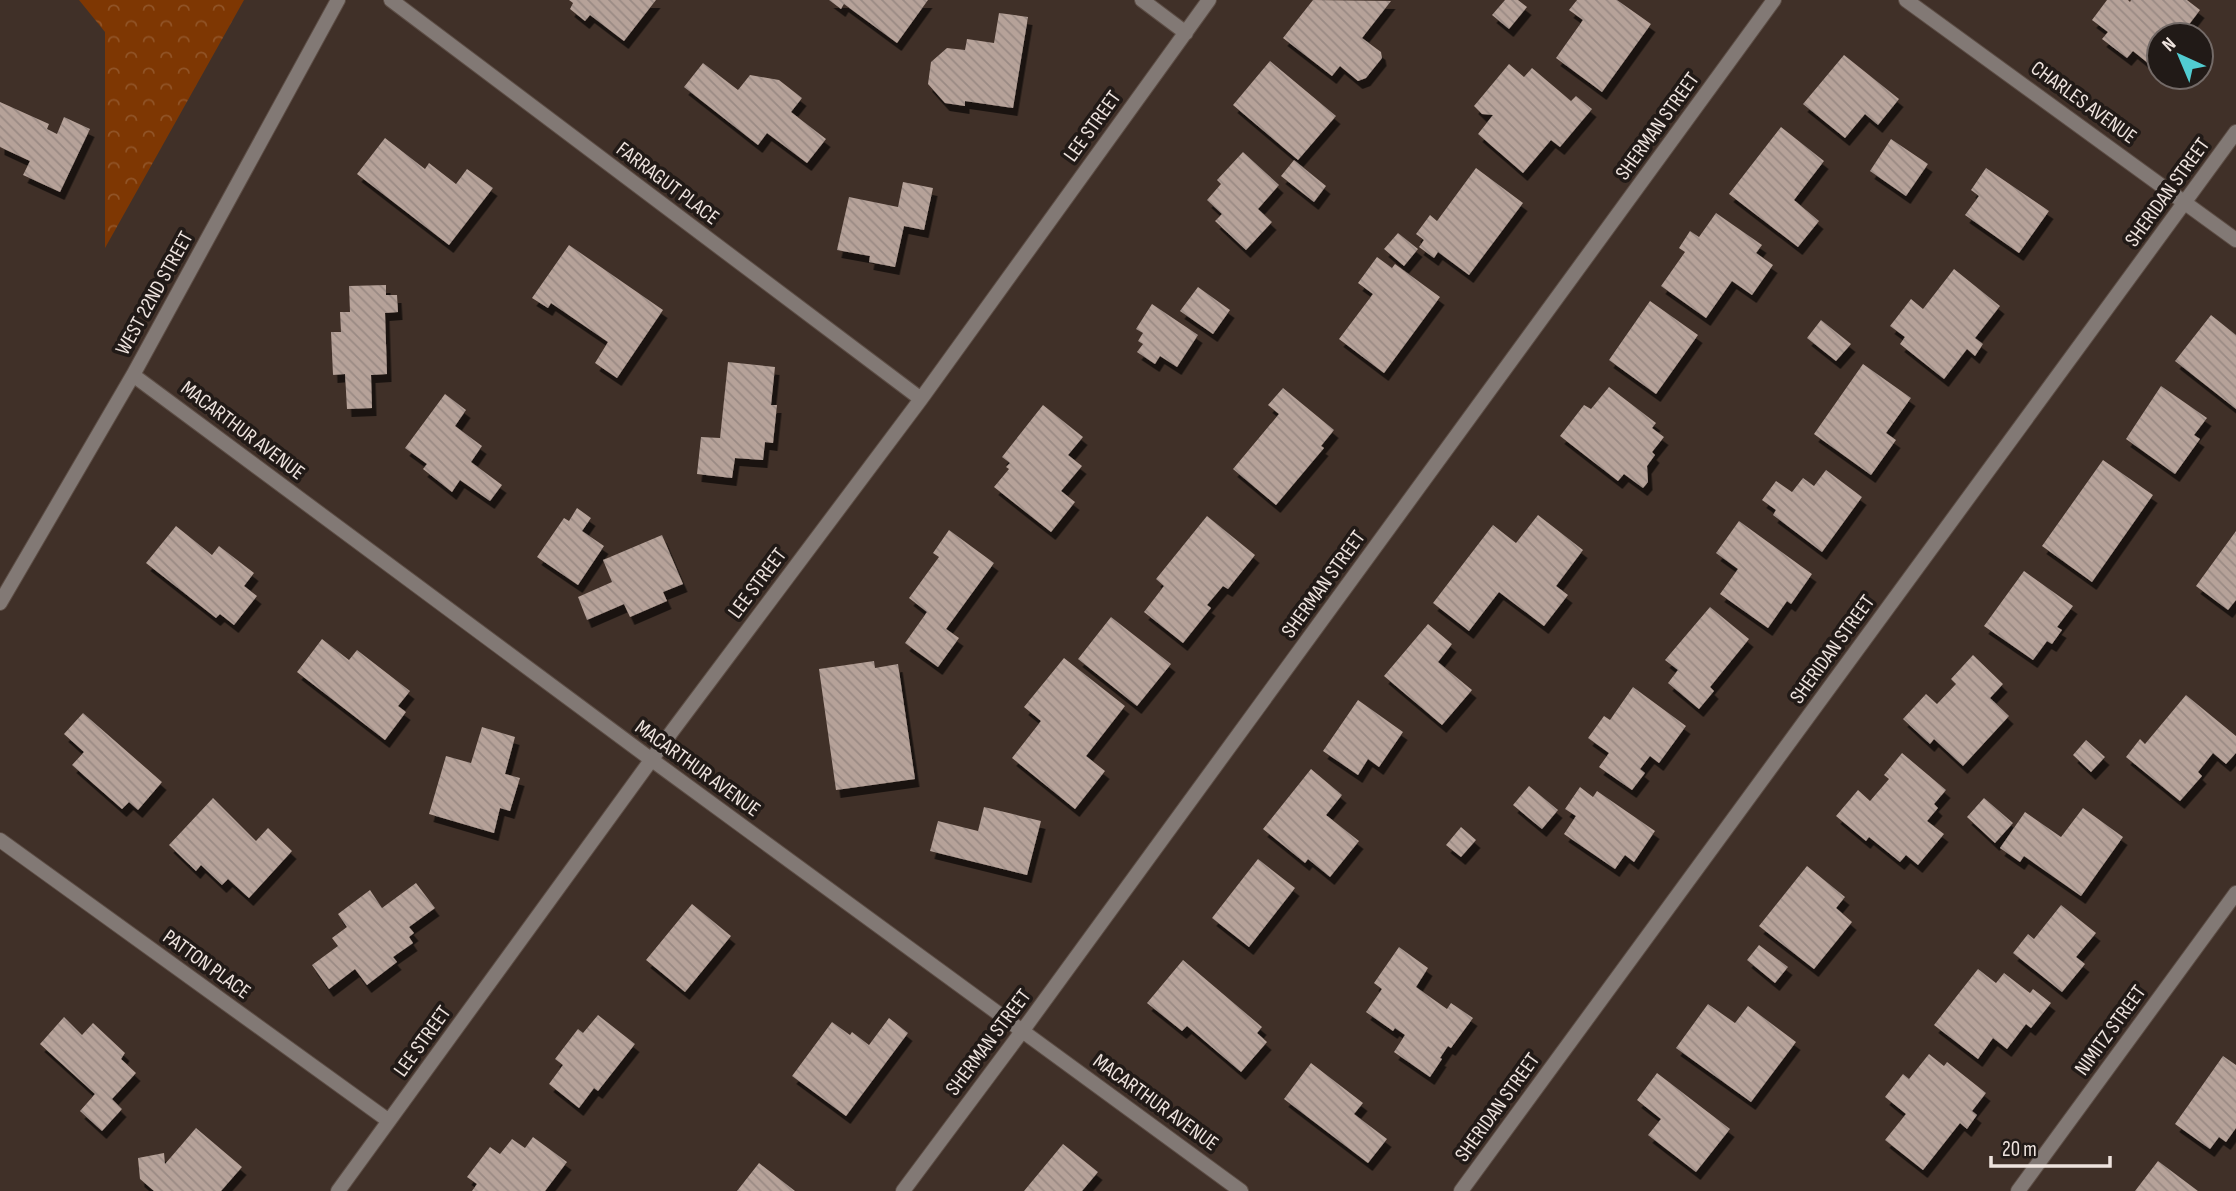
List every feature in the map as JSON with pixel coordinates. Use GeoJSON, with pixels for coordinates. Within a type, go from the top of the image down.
{"type":"FeatureCollection","features":[{"type":"Feature","properties":{"kind":"street","name":"WEST 22ND STREET"},"geometry":{"type":"LineString","coordinates":[[0,603],[133,376],[338,0]]}},
{"type":"Feature","properties":{"kind":"street","name":"FARRAGUT PLACE"},"geometry":{"type":"LineString","coordinates":[[391,0],[921,399]]}},
{"type":"Feature","properties":{"kind":"street"},"geometry":{"type":"LineString","coordinates":[[1142,0],[1186,33]]}},
{"type":"Feature","properties":{"kind":"street","name":"LEE STREET"},"geometry":{"type":"LineString","coordinates":[[338,1191],[652,760],[921,399],[1209,0]]}},
{"type":"Feature","properties":{"kind":"street","name":"SHERMAN STREET"},"geometry":{"type":"LineString","coordinates":[[903,1191],[1774,0]]}},
{"type":"Feature","properties":{"kind":"street","name":"CHARLES AVENUE"},"geometry":{"type":"LineString","coordinates":[[1906,0],[2236,240]]}},
{"type":"Feature","properties":{"kind":"street","name":"SHERIDAN STREET"},"geometry":{"type":"LineString","coordinates":[[1461,1191],[2236,132]]}},
{"type":"Feature","properties":{"kind":"street","name":"MACARTHUR AVENUE"},"geometry":{"type":"LineString","coordinates":[[133,376],[1241,1191]]}},
{"type":"Feature","properties":{"kind":"street","name":"PATTON PLACE"},"geometry":{"type":"LineString","coordinates":[[0,840],[389,1121]]}},
{"type":"Feature","properties":{"kind":"street","name":"NIMITZ STREET"},"geometry":{"type":"LineString","coordinates":[[2018,1191],[2236,893]]}},
{"type":"Feature","properties":{"kind":"green space"},"geometry":{"type":"Polygon","coordinates":[[[79,0],[244,0],[105,248],[105,32],[79,0]]]}},
{"type":"Feature","properties":{"kind":"building"},"geometry":{"type":"Polygon","coordinates":[[[569,0],[656,0],[624,41],[590,15],[585,21],[570,9],[573,3],[569,0]]]}},
{"type":"Feature","properties":{"kind":"building"},"geometry":{"type":"Polygon","coordinates":[[[829,0],[928,0],[897,43],[844,4],[841,9],[829,0]]]}},
{"type":"Feature","properties":{"kind":"building"},"geometry":{"type":"Polygon","coordinates":[[[1313,0],[1391,1],[1362,38],[1381,52],[1382,58],[1366,78],[1358,81],[1340,66],[1332,76],[1283,38],[1313,0]]]}},
{"type":"Feature","properties":{"kind":"building"},"geometry":{"type":"Polygon","coordinates":[[[1505,0],[1518,0],[1527,7],[1509,29],[1492,15],[1505,0]]]}},
{"type":"Feature","properties":{"kind":"building"},"geometry":{"type":"Polygon","coordinates":[[[1577,0],[1617,0],[1651,24],[1602,92],[1556,58],[1583,20],[1569,10],[1577,0]]]}},
{"type":"Feature","properties":{"kind":"building"},"geometry":{"type":"Polygon","coordinates":[[[2107,0],[2187,0],[2200,10],[2192,21],[2145,21],[2145,61],[2133,51],[2127,58],[2102,39],[2108,32],[2092,20],[2107,0]]]}},
{"type":"Feature","properties":{"kind":"building"},"geometry":{"type":"Polygon","coordinates":[[[999,13],[1028,17],[1013,108],[965,101],[965,106],[945,103],[928,84],[931,62],[947,48],[965,50],[967,39],[994,43],[999,13]]]}},
{"type":"Feature","properties":{"kind":"building"},"geometry":{"type":"Polygon","coordinates":[[[1844,55],[1899,99],[1878,125],[1865,114],[1845,138],[1803,104],[1844,55]]]}},
{"type":"Feature","properties":{"kind":"building"},"geometry":{"type":"Polygon","coordinates":[[[1270,61],[1336,116],[1298,160],[1233,105],[1270,61]]]}},
{"type":"Feature","properties":{"kind":"building"},"geometry":{"type":"Polygon","coordinates":[[[703,63],[738,90],[750,75],[779,80],[802,98],[791,112],[826,139],[807,163],[767,133],[758,145],[684,87],[703,63]]]}},
{"type":"Feature","properties":{"kind":"building"},"geometry":{"type":"Polygon","coordinates":[[[1509,64],[1524,77],[1532,68],[1571,101],[1576,96],[1592,109],[1560,147],[1551,140],[1523,173],[1478,134],[1493,115],[1482,114],[1474,106],[1509,64]]]}},
{"type":"Feature","properties":{"kind":"building"},"geometry":{"type":"Polygon","coordinates":[[[0,102],[49,124],[47,129],[57,134],[64,117],[90,129],[60,192],[23,175],[30,161],[0,147],[0,102]]]}},
{"type":"Feature","properties":{"kind":"building"},"geometry":{"type":"Polygon","coordinates":[[[1781,127],[1824,161],[1794,200],[1819,221],[1798,247],[1729,194],[1781,127]]]}},
{"type":"Feature","properties":{"kind":"building"},"geometry":{"type":"Polygon","coordinates":[[[385,138],[425,169],[429,163],[456,184],[467,169],[493,188],[449,245],[357,174],[385,138]]]}},
{"type":"Feature","properties":{"kind":"building"},"geometry":{"type":"Polygon","coordinates":[[[1891,139],[1928,164],[1906,196],[1870,171],[1891,139]]]}},
{"type":"Feature","properties":{"kind":"building"},"geometry":{"type":"Polygon","coordinates":[[[1243,152],[1279,185],[1258,209],[1272,222],[1246,250],[1215,221],[1222,214],[1207,200],[1221,184],[1217,180],[1243,152]]]}},
{"type":"Feature","properties":{"kind":"building"},"geometry":{"type":"Polygon","coordinates":[[[1294,160],[1326,186],[1314,202],[1281,176],[1294,160]]]}},
{"type":"Feature","properties":{"kind":"building"},"geometry":{"type":"Polygon","coordinates":[[[1476,168],[1523,203],[1469,275],[1438,252],[1434,258],[1419,247],[1424,240],[1416,234],[1430,215],[1437,221],[1476,168]]]}},
{"type":"Feature","properties":{"kind":"building"},"geometry":{"type":"Polygon","coordinates":[[[1986,168],[2049,211],[2019,253],[1965,215],[1979,196],[1971,190],[1986,168]]]}},
{"type":"Feature","properties":{"kind":"building"},"geometry":{"type":"Polygon","coordinates":[[[903,182],[933,188],[924,230],[904,226],[895,267],[869,262],[870,256],[837,250],[849,197],[898,207],[903,182]]]}},
{"type":"Feature","properties":{"kind":"building"},"geometry":{"type":"Polygon","coordinates":[[[1716,213],[1762,245],[1756,253],[1773,265],[1752,295],[1732,281],[1706,318],[1661,286],[1685,252],[1679,248],[1690,231],[1699,237],[1716,213]]]}},
{"type":"Feature","properties":{"kind":"building"},"geometry":{"type":"Polygon","coordinates":[[[1398,233],[1418,249],[1404,266],[1384,249],[1398,233]]]}},
{"type":"Feature","properties":{"kind":"building"},"geometry":{"type":"Polygon","coordinates":[[[569,245],[663,310],[617,378],[595,363],[608,342],[551,303],[548,308],[532,298],[569,245]]]}},
{"type":"Feature","properties":{"kind":"building"},"geometry":{"type":"Polygon","coordinates":[[[1377,257],[1392,268],[1395,264],[1440,297],[1384,373],[1339,339],[1373,294],[1358,283],[1377,257]]]}},
{"type":"Feature","properties":{"kind":"building"},"geometry":{"type":"Polygon","coordinates":[[[1954,269],[2000,306],[1975,338],[1983,344],[1975,356],[1967,349],[1944,379],[1900,344],[1905,337],[1890,326],[1911,299],[1923,309],[1954,269]]]}},
{"type":"Feature","properties":{"kind":"building"},"geometry":{"type":"Polygon","coordinates":[[[386,285],[386,295],[397,295],[398,312],[385,313],[387,374],[371,375],[372,408],[347,409],[345,374],[333,375],[331,332],[341,332],[340,312],[350,312],[349,286],[386,285]]]}},
{"type":"Feature","properties":{"kind":"building"},"geometry":{"type":"Polygon","coordinates":[[[1198,287],[1230,310],[1213,334],[1180,311],[1198,287]]]}},
{"type":"Feature","properties":{"kind":"building"},"geometry":{"type":"Polygon","coordinates":[[[1650,301],[1698,335],[1656,394],[1609,360],[1650,301]]]}},
{"type":"Feature","properties":{"kind":"building"},"geometry":{"type":"Polygon","coordinates":[[[1152,304],[1198,335],[1177,367],[1160,356],[1155,364],[1137,352],[1143,344],[1138,341],[1143,333],[1136,329],[1152,304]]]}},
{"type":"Feature","properties":{"kind":"building"},"geometry":{"type":"Polygon","coordinates":[[[2211,315],[2236,335],[2236,409],[2175,361],[2211,315]]]}},
{"type":"Feature","properties":{"kind":"building"},"geometry":{"type":"Polygon","coordinates":[[[1821,320],[1851,344],[1836,361],[1807,338],[1821,320]]]}},
{"type":"Feature","properties":{"kind":"building"},"geometry":{"type":"Polygon","coordinates":[[[728,362],[775,367],[771,405],[777,405],[773,443],[765,442],[763,460],[735,458],[732,478],[697,474],[701,437],[720,438],[728,362]]]}},
{"type":"Feature","properties":{"kind":"building"},"geometry":{"type":"Polygon","coordinates":[[[1863,364],[1911,398],[1886,433],[1896,440],[1871,475],[1814,434],[1863,364]]]}},
{"type":"Feature","properties":{"kind":"building"},"geometry":{"type":"Polygon","coordinates":[[[2161,386],[2207,418],[2194,435],[2200,439],[2175,474],[2126,439],[2161,386]]]}},
{"type":"Feature","properties":{"kind":"building"},"geometry":{"type":"Polygon","coordinates":[[[1609,387],[1656,423],[1652,428],[1664,437],[1652,452],[1655,455],[1647,466],[1648,482],[1643,488],[1624,474],[1618,481],[1560,436],[1584,405],[1591,409],[1609,387]]]}},
{"type":"Feature","properties":{"kind":"building"},"geometry":{"type":"Polygon","coordinates":[[[1283,388],[1334,430],[1321,446],[1324,448],[1276,505],[1233,469],[1279,414],[1268,405],[1283,388]]]}},
{"type":"Feature","properties":{"kind":"building"},"geometry":{"type":"Polygon","coordinates":[[[445,394],[466,410],[455,426],[482,446],[471,462],[502,485],[490,501],[460,480],[452,492],[423,469],[427,464],[405,448],[445,394]]]}},
{"type":"Feature","properties":{"kind":"building"},"geometry":{"type":"Polygon","coordinates":[[[1043,405],[1083,437],[1068,455],[1082,466],[1061,491],[1075,502],[1051,532],[994,487],[1009,469],[1006,467],[1010,463],[1002,457],[1043,405]]]}},
{"type":"Feature","properties":{"kind":"building"},"geometry":{"type":"Polygon","coordinates":[[[2103,460],[2153,495],[2092,582],[2042,546],[2103,460]]]}},
{"type":"Feature","properties":{"kind":"building"},"geometry":{"type":"Polygon","coordinates":[[[1826,470],[1862,497],[1822,552],[1773,515],[1776,510],[1762,500],[1776,481],[1792,492],[1803,478],[1814,486],[1826,470]]]}},
{"type":"Feature","properties":{"kind":"building"},"geometry":{"type":"Polygon","coordinates":[[[577,508],[591,518],[582,531],[604,546],[578,585],[537,557],[564,518],[569,521],[577,508]]]}},
{"type":"Feature","properties":{"kind":"building"},"geometry":{"type":"Polygon","coordinates":[[[1538,515],[1583,550],[1556,586],[1568,595],[1544,626],[1499,592],[1469,631],[1433,603],[1493,525],[1516,543],[1538,515]]]}},
{"type":"Feature","properties":{"kind":"building"},"geometry":{"type":"Polygon","coordinates":[[[1207,516],[1255,555],[1228,589],[1223,586],[1207,605],[1211,608],[1183,643],[1144,612],[1164,586],[1156,579],[1207,516]]]}},
{"type":"Feature","properties":{"kind":"building"},"geometry":{"type":"Polygon","coordinates":[[[1739,521],[1812,574],[1791,604],[1787,601],[1768,628],[1720,594],[1738,569],[1716,553],[1739,521]]]}},
{"type":"Feature","properties":{"kind":"building"},"geometry":{"type":"Polygon","coordinates":[[[176,526],[212,555],[219,546],[254,573],[244,586],[257,596],[234,625],[220,614],[216,618],[146,563],[176,526]]]}},
{"type":"Feature","properties":{"kind":"building"},"geometry":{"type":"Polygon","coordinates":[[[949,530],[994,563],[946,629],[959,638],[938,667],[905,643],[927,612],[909,598],[939,557],[933,553],[949,530]]]}},
{"type":"Feature","properties":{"kind":"building"},"geometry":{"type":"Polygon","coordinates":[[[2236,531],[2236,600],[2228,610],[2196,586],[2236,531]]]}},
{"type":"Feature","properties":{"kind":"building"},"geometry":{"type":"Polygon","coordinates":[[[662,535],[683,584],[663,592],[667,601],[630,617],[624,604],[587,620],[578,597],[612,582],[603,560],[662,535]]]}},
{"type":"Feature","properties":{"kind":"building"},"geometry":{"type":"Polygon","coordinates":[[[2024,571],[2073,606],[2057,627],[2062,630],[2052,644],[2047,641],[2033,660],[1984,626],[2024,571]]]}},
{"type":"Feature","properties":{"kind":"building"},"geometry":{"type":"Polygon","coordinates":[[[1710,607],[1749,639],[1710,687],[1714,691],[1699,709],[1668,683],[1678,670],[1665,660],[1710,607]]]}},
{"type":"Feature","properties":{"kind":"building"},"geometry":{"type":"Polygon","coordinates":[[[1111,617],[1171,664],[1137,706],[1078,659],[1111,617]]]}},
{"type":"Feature","properties":{"kind":"building"},"geometry":{"type":"Polygon","coordinates":[[[1428,624],[1452,644],[1438,662],[1472,690],[1442,725],[1384,676],[1428,624]]]}},
{"type":"Feature","properties":{"kind":"building"},"geometry":{"type":"Polygon","coordinates":[[[322,639],[349,660],[357,650],[410,691],[398,706],[406,712],[385,740],[297,672],[322,639]]]}},
{"type":"Feature","properties":{"kind":"building"},"geometry":{"type":"Polygon","coordinates":[[[1973,655],[2003,684],[1990,698],[2009,716],[1963,766],[1934,739],[1930,744],[1903,719],[1926,694],[1937,704],[1956,684],[1951,679],[1973,655]]]}},
{"type":"Feature","properties":{"kind":"building"},"geometry":{"type":"Polygon","coordinates":[[[1064,658],[1125,706],[1086,756],[1105,771],[1075,809],[1012,758],[1041,721],[1024,707],[1064,658]]]}},
{"type":"Feature","properties":{"kind":"building"},"geometry":{"type":"Polygon","coordinates":[[[874,661],[875,668],[898,664],[915,779],[836,790],[819,669],[874,661]]]}},
{"type":"Feature","properties":{"kind":"building"},"geometry":{"type":"Polygon","coordinates":[[[1633,687],[1686,726],[1659,763],[1650,756],[1640,769],[1645,773],[1632,790],[1599,767],[1609,753],[1588,738],[1604,716],[1610,720],[1633,687]]]}},
{"type":"Feature","properties":{"kind":"building"},"geometry":{"type":"Polygon","coordinates":[[[2186,695],[2236,736],[2236,753],[2226,764],[2213,753],[2198,772],[2202,776],[2180,801],[2126,757],[2140,739],[2145,744],[2186,695]]]}},
{"type":"Feature","properties":{"kind":"building"},"geometry":{"type":"Polygon","coordinates":[[[1358,700],[1403,732],[1379,767],[1368,759],[1358,775],[1323,751],[1358,700]]]}},
{"type":"Feature","properties":{"kind":"building"},"geometry":{"type":"Polygon","coordinates":[[[83,713],[162,782],[138,810],[129,802],[122,809],[72,765],[84,752],[64,734],[83,713]]]}},
{"type":"Feature","properties":{"kind":"building"},"geometry":{"type":"Polygon","coordinates":[[[482,727],[515,737],[505,774],[520,778],[510,811],[500,808],[494,833],[429,814],[446,756],[471,763],[482,727]]]}},
{"type":"Feature","properties":{"kind":"building"},"geometry":{"type":"Polygon","coordinates":[[[2086,740],[2105,757],[2091,772],[2073,755],[2086,740]]]}},
{"type":"Feature","properties":{"kind":"building"},"geometry":{"type":"Polygon","coordinates":[[[1902,753],[1946,790],[1934,804],[1938,808],[1927,821],[1944,834],[1918,865],[1906,855],[1900,862],[1869,837],[1866,841],[1836,816],[1858,790],[1870,801],[1889,779],[1884,775],[1902,753]]]}},
{"type":"Feature","properties":{"kind":"building"},"geometry":{"type":"Polygon","coordinates":[[[1311,769],[1342,795],[1326,815],[1359,841],[1330,877],[1308,859],[1305,863],[1263,829],[1311,769]]]}},
{"type":"Feature","properties":{"kind":"building"},"geometry":{"type":"Polygon","coordinates":[[[1529,786],[1558,810],[1542,829],[1513,805],[1529,786]]]}},
{"type":"Feature","properties":{"kind":"building"},"geometry":{"type":"Polygon","coordinates":[[[1580,787],[1593,797],[1597,791],[1655,831],[1634,862],[1625,855],[1615,869],[1564,834],[1576,816],[1565,809],[1580,787]]]}},
{"type":"Feature","properties":{"kind":"building"},"geometry":{"type":"Polygon","coordinates":[[[213,798],[256,841],[268,828],[292,851],[249,898],[228,879],[222,885],[201,865],[196,871],[169,845],[213,798]]]}},
{"type":"Feature","properties":{"kind":"building"},"geometry":{"type":"Polygon","coordinates":[[[1984,798],[2013,823],[1995,843],[1967,817],[1984,798]]]}},
{"type":"Feature","properties":{"kind":"building"},"geometry":{"type":"Polygon","coordinates":[[[984,807],[1041,821],[1027,875],[930,851],[938,821],[978,831],[984,807]]]}},
{"type":"Feature","properties":{"kind":"building"},"geometry":{"type":"Polygon","coordinates":[[[2083,808],[2123,837],[2081,896],[2024,856],[2020,862],[2000,848],[2025,812],[2061,837],[2083,808]]]}},
{"type":"Feature","properties":{"kind":"building"},"geometry":{"type":"Polygon","coordinates":[[[1461,827],[1476,840],[1461,857],[1446,845],[1461,827]]]}},
{"type":"Feature","properties":{"kind":"building"},"geometry":{"type":"Polygon","coordinates":[[[1258,859],[1295,888],[1249,947],[1212,918],[1258,859]]]}},
{"type":"Feature","properties":{"kind":"building"},"geometry":{"type":"Polygon","coordinates":[[[1807,866],[1845,897],[1836,908],[1852,922],[1814,969],[1759,926],[1807,866]]]}},
{"type":"Feature","properties":{"kind":"building"},"geometry":{"type":"Polygon","coordinates":[[[416,883],[435,908],[409,927],[414,933],[409,937],[413,943],[393,957],[397,962],[367,985],[355,969],[329,989],[312,965],[338,946],[332,938],[347,927],[338,914],[370,890],[382,908],[416,883]]]}},
{"type":"Feature","properties":{"kind":"building"},"geometry":{"type":"Polygon","coordinates":[[[692,904],[731,936],[685,992],[646,960],[692,904]]]}},
{"type":"Feature","properties":{"kind":"building"},"geometry":{"type":"Polygon","coordinates":[[[2061,905],[2096,933],[2076,957],[2085,964],[2062,992],[2013,953],[2028,934],[2034,939],[2061,905]]]}},
{"type":"Feature","properties":{"kind":"building"},"geometry":{"type":"Polygon","coordinates":[[[1759,945],[1788,967],[1775,983],[1747,960],[1759,945]]]}},
{"type":"Feature","properties":{"kind":"building"},"geometry":{"type":"Polygon","coordinates":[[[1399,947],[1428,968],[1416,987],[1447,1009],[1451,1003],[1473,1018],[1451,1048],[1448,1046],[1430,1077],[1394,1052],[1405,1035],[1395,1028],[1393,1031],[1366,1012],[1382,989],[1374,983],[1399,947]]]}},
{"type":"Feature","properties":{"kind":"building"},"geometry":{"type":"Polygon","coordinates":[[[1183,960],[1262,1027],[1257,1033],[1267,1042],[1241,1072],[1187,1026],[1182,1031],[1147,1003],[1183,960]]]}},
{"type":"Feature","properties":{"kind":"building"},"geometry":{"type":"Polygon","coordinates":[[[1978,969],[1996,983],[2004,973],[2030,993],[2033,989],[2051,1003],[2031,1028],[2026,1024],[2007,1049],[1993,1038],[1978,1059],[1934,1025],[1978,969]]]}},
{"type":"Feature","properties":{"kind":"building"},"geometry":{"type":"Polygon","coordinates":[[[1708,1004],[1735,1023],[1748,1006],[1796,1042],[1751,1102],[1676,1048],[1708,1004]]]}},
{"type":"Feature","properties":{"kind":"building"},"geometry":{"type":"Polygon","coordinates":[[[598,1015],[635,1044],[598,1091],[594,1088],[579,1108],[549,1084],[563,1065],[555,1059],[578,1029],[583,1033],[598,1015]]]}},
{"type":"Feature","properties":{"kind":"building"},"geometry":{"type":"Polygon","coordinates":[[[64,1017],[82,1035],[93,1023],[125,1053],[121,1059],[136,1073],[112,1099],[122,1109],[102,1131],[80,1111],[95,1094],[40,1044],[64,1017]]]}},
{"type":"Feature","properties":{"kind":"building"},"geometry":{"type":"Polygon","coordinates":[[[889,1018],[908,1033],[846,1116],[792,1076],[832,1022],[869,1045],[889,1018]]]}},
{"type":"Feature","properties":{"kind":"building"},"geometry":{"type":"Polygon","coordinates":[[[1929,1054],[1944,1066],[1947,1062],[1986,1093],[1972,1111],[1977,1115],[1967,1129],[1960,1123],[1923,1170],[1885,1140],[1906,1114],[1885,1097],[1903,1074],[1909,1079],[1929,1054]]]}},
{"type":"Feature","properties":{"kind":"building"},"geometry":{"type":"Polygon","coordinates":[[[2223,1056],[2236,1065],[2236,1128],[2226,1142],[2219,1137],[2210,1149],[2175,1124],[2223,1056]]]}},
{"type":"Feature","properties":{"kind":"building"},"geometry":{"type":"Polygon","coordinates":[[[1311,1063],[1363,1103],[1354,1114],[1387,1139],[1368,1163],[1284,1099],[1311,1063]]]}},
{"type":"Feature","properties":{"kind":"building"},"geometry":{"type":"Polygon","coordinates":[[[1657,1073],[1730,1129],[1696,1172],[1648,1135],[1661,1119],[1637,1100],[1657,1073]]]}},
{"type":"Feature","properties":{"kind":"building"},"geometry":{"type":"Polygon","coordinates":[[[196,1128],[242,1167],[221,1191],[154,1191],[140,1179],[138,1158],[164,1153],[165,1164],[196,1128]]]}},
{"type":"Feature","properties":{"kind":"building"},"geometry":{"type":"Polygon","coordinates":[[[533,1137],[567,1162],[545,1191],[472,1191],[477,1184],[467,1177],[490,1147],[500,1154],[512,1139],[525,1148],[533,1137]]]}},
{"type":"Feature","properties":{"kind":"building"},"geometry":{"type":"Polygon","coordinates":[[[1063,1144],[1098,1172],[1082,1191],[1024,1191],[1063,1144]]]}},
{"type":"Feature","properties":{"kind":"building"},"geometry":{"type":"Polygon","coordinates":[[[2158,1161],[2198,1191],[2135,1191],[2158,1161]]]}},
{"type":"Feature","properties":{"kind":"building"},"geometry":{"type":"Polygon","coordinates":[[[759,1163],[795,1191],[737,1191],[759,1163]]]}}]}
